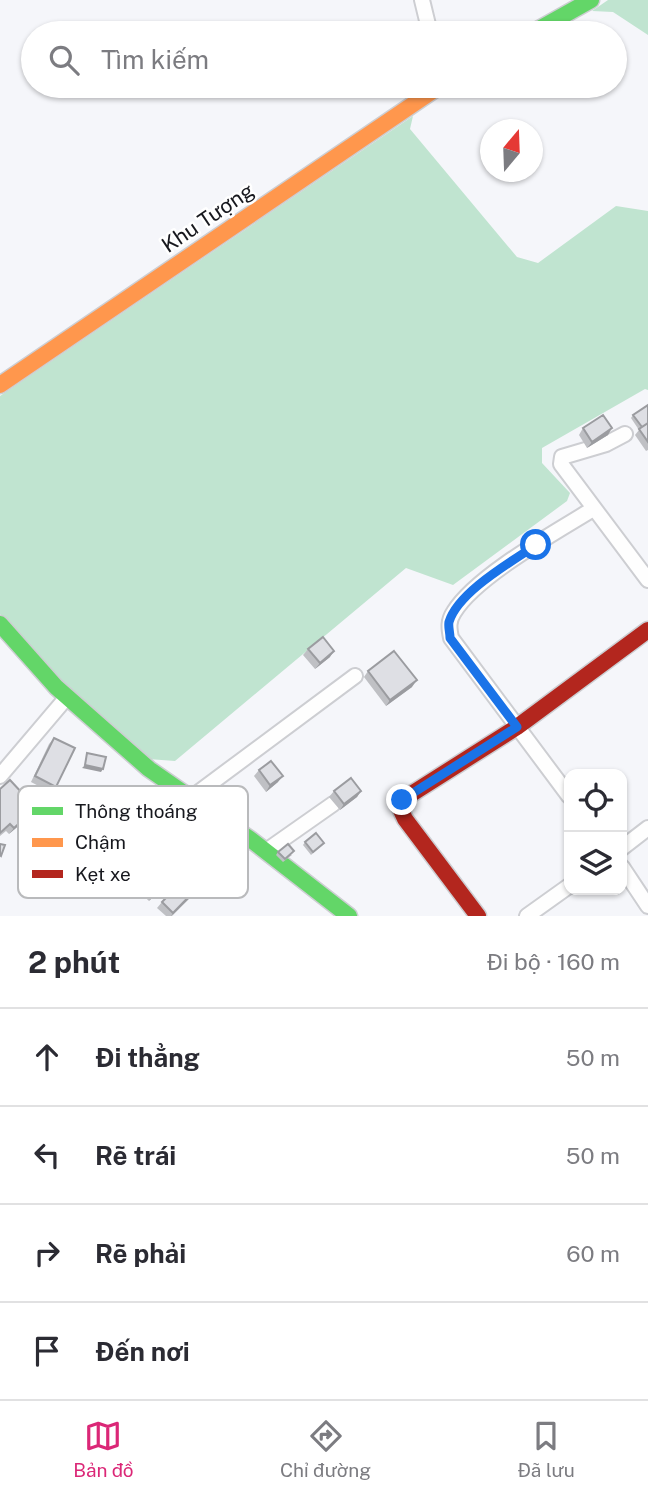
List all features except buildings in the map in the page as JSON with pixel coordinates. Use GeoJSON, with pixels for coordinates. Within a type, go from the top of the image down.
{"type":"FeatureCollection","features":[{"type":"Feature","properties":{"kind":"street"},"geometry":{"type":"LineString","coordinates":[[422,0],[427,21]]}},
{"type":"Feature","properties":{"kind":"street"},"geometry":{"type":"LineString","coordinates":[[553,21],[591,0]]}},
{"type":"Feature","properties":{"kind":"street","name":"Khu Tượng"},"geometry":{"type":"LineString","coordinates":[[0,385],[422,98]]}},
{"type":"Feature","properties":{"kind":"street"},"geometry":{"type":"LineString","coordinates":[[625,434],[606,444],[562,457],[561,464],[648,580]]}},
{"type":"Feature","properties":{"kind":"street"},"geometry":{"type":"LineString","coordinates":[[564,789],[450,638],[448,624],[453,612],[478,587],[536,545],[593,509]]}},
{"type":"Feature","properties":{"kind":"street"},"geometry":{"type":"LineString","coordinates":[[0,624],[67,697],[149,769],[174,786]]}},
{"type":"Feature","properties":{"kind":"street"},"geometry":{"type":"LineString","coordinates":[[478,916],[405,819],[400,808],[402,800],[517,727],[648,630]]}},
{"type":"Feature","properties":{"kind":"street"},"geometry":{"type":"LineString","coordinates":[[207,786],[355,676]]}},
{"type":"Feature","properties":{"kind":"street"},"geometry":{"type":"LineString","coordinates":[[0,776],[67,697]]}},
{"type":"Feature","properties":{"kind":"street"},"geometry":{"type":"LineString","coordinates":[[266,851],[333,804]]}},
{"type":"Feature","properties":{"kind":"street"},"geometry":{"type":"LineString","coordinates":[[627,844],[648,828]]}},
{"type":"Feature","properties":{"kind":"street"},"geometry":{"type":"LineString","coordinates":[[248,838],[349,916]]}},
{"type":"Feature","properties":{"kind":"street"},"geometry":{"type":"LineString","coordinates":[[627,874],[648,906]]}},
{"type":"Feature","properties":{"kind":"street"},"geometry":{"type":"LineString","coordinates":[[527,916],[564,890]]}},
{"type":"Feature","properties":{"kind":"green space"},"geometry":{"type":"Polygon","coordinates":[[[608,0],[648,0],[648,35],[613,12],[592,11],[608,0]]]}},
{"type":"Feature","properties":{"kind":"green space"},"geometry":{"type":"Polygon","coordinates":[[[413,116],[410,129],[517,257],[538,263],[616,206],[648,211],[648,390],[645,389],[542,448],[542,463],[570,493],[567,501],[453,585],[406,568],[175,761],[148,759],[61,681],[0,614],[0,396],[413,116]]]}},
{"type":"Feature","properties":{"kind":"traffic: fast"},"geometry":{"type":"LineString","coordinates":[[553,21],[591,0]]}},
{"type":"Feature","properties":{"kind":"traffic: fast"},"geometry":{"type":"LineString","coordinates":[[0,624],[56,687],[149,769],[174,786]]}},
{"type":"Feature","properties":{"kind":"traffic: fast"},"geometry":{"type":"LineString","coordinates":[[248,838],[349,916]]}},
{"type":"Feature","properties":{"kind":"traffic: slow"},"geometry":{"type":"LineString","coordinates":[[0,385],[422,98]]}},
{"type":"Feature","properties":{"kind":"traffic: jam"},"geometry":{"type":"LineString","coordinates":[[478,916],[405,819],[400,808],[402,800],[517,727],[648,630]]}},
{"type":"Feature","properties":{"kind":"route"},"geometry":{"type":"LineString","coordinates":[[402,800],[517,727],[450,638],[448,624],[453,612],[469,594],[536,545]]}}]}
